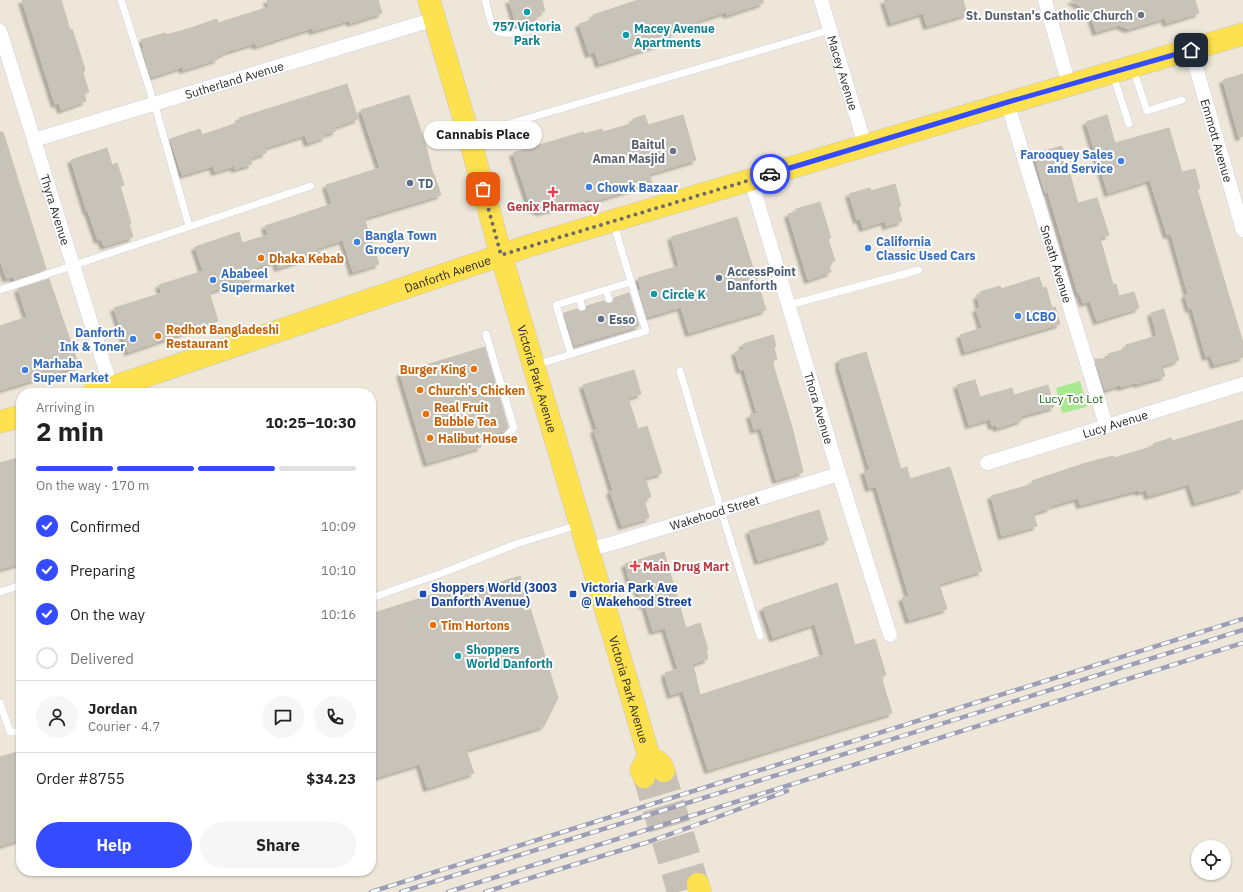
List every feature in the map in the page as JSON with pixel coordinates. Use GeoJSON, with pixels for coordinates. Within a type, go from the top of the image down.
{"type":"FeatureCollection","features":[{"type":"Feature","properties":{"kind":"main road","name":"Victoria Park Avenue"},"geometry":{"type":"LineString","coordinates":[[432,9],[469,136],[501,255],[652,768]]}},
{"type":"Feature","properties":{"kind":"main road","name":"Danforth Avenue"},"geometry":{"type":"LineString","coordinates":[[115,388],[501,255],[1008,102],[1069,86],[1243,34]]}},
{"type":"Feature","properties":{"kind":"main road"},"geometry":{"type":"LineString","coordinates":[[0,422],[16,417]]}},
{"type":"Feature","properties":{"kind":"street","name":"Macey Avenue"},"geometry":{"type":"LineString","coordinates":[[821,0],[865,145]]}},
{"type":"Feature","properties":{"kind":"street"},"geometry":{"type":"LineString","coordinates":[[1045,0],[1069,86]]}},
{"type":"Feature","properties":{"kind":"street","name":"Sutherland Avenue"},"geometry":{"type":"LineString","coordinates":[[34,140],[154,104],[432,9]]}},
{"type":"Feature","properties":{"kind":"street","name":"Thyra Avenue"},"geometry":{"type":"LineString","coordinates":[[0,31],[74,264],[105,388]]}},
{"type":"Feature","properties":{"kind":"street","name":"Emmott Avenue"},"geometry":{"type":"LineString","coordinates":[[1191,50],[1243,230]]}},
{"type":"Feature","properties":{"kind":"street","name":"Sneath Avenue"},"geometry":{"type":"LineString","coordinates":[[1008,102],[1014,126],[1106,425]]}},
{"type":"Feature","properties":{"kind":"street","name":"Thora Avenue"},"geometry":{"type":"LineString","coordinates":[[751,180],[839,474],[890,635]]}},
{"type":"Feature","properties":{"kind":"street","name":"Lucy Avenue"},"geometry":{"type":"LineString","coordinates":[[987,463],[1106,425],[1243,384]]}},
{"type":"Feature","properties":{"kind":"street","name":"Wakehood Street"},"geometry":{"type":"LineString","coordinates":[[588,550],[839,474]]}},
{"type":"Feature","properties":{"kind":"lane"},"geometry":{"type":"LineString","coordinates":[[121,0],[154,104],[189,226]]}},
{"type":"Feature","properties":{"kind":"lane"},"geometry":{"type":"LineString","coordinates":[[485,0],[494,28],[498,31],[503,33],[513,33],[546,25]]}},
{"type":"Feature","properties":{"kind":"lane"},"geometry":{"type":"LineString","coordinates":[[469,136],[830,30]]}},
{"type":"Feature","properties":{"kind":"lane"},"geometry":{"type":"LineString","coordinates":[[1133,67],[1147,111],[1182,100]]}},
{"type":"Feature","properties":{"kind":"lane"},"geometry":{"type":"LineString","coordinates":[[1112,73],[1129,124]]}},
{"type":"Feature","properties":{"kind":"lane"},"geometry":{"type":"LineString","coordinates":[[0,290],[311,186]]}},
{"type":"Feature","properties":{"kind":"lane"},"geometry":{"type":"LineString","coordinates":[[534,366],[571,354],[593,344],[621,339],[646,331],[613,221]]}},
{"type":"Feature","properties":{"kind":"lane"},"geometry":{"type":"LineString","coordinates":[[789,304],[919,270]]}},
{"type":"Feature","properties":{"kind":"lane"},"geometry":{"type":"LineString","coordinates":[[571,354],[556,304],[632,282]]}},
{"type":"Feature","properties":{"kind":"lane"},"geometry":{"type":"LineString","coordinates":[[606,290],[609,299]]}},
{"type":"Feature","properties":{"kind":"lane"},"geometry":{"type":"LineString","coordinates":[[579,298],[582,307]]}},
{"type":"Feature","properties":{"kind":"lane"},"geometry":{"type":"LineString","coordinates":[[619,332],[621,339]]}},
{"type":"Feature","properties":{"kind":"lane"},"geometry":{"type":"LineString","coordinates":[[486,334],[514,428],[504,438],[495,442]]}},
{"type":"Feature","properties":{"kind":"lane"},"geometry":{"type":"LineString","coordinates":[[680,371],[760,636]]}},
{"type":"Feature","properties":{"kind":"lane"},"geometry":{"type":"LineString","coordinates":[[376,596],[516,544],[581,524]]}},
{"type":"Feature","properties":{"kind":"lane"},"geometry":{"type":"LineString","coordinates":[[0,592],[16,587]]}},
{"type":"Feature","properties":{"kind":"lane"},"geometry":{"type":"LineString","coordinates":[[0,703],[10,732],[16,732]]}},
{"type":"Feature","properties":{"kind":"green space","name":"Lucy Tot Lot"},"geometry":{"type":"Polygon","coordinates":[[[1080,381],[1087,407],[1062,413],[1056,388],[1080,381]]]}},
{"type":"Feature","properties":{"kind":"building"},"geometry":{"type":"Polygon","coordinates":[[[22,0],[61,0],[70,30],[72,29],[85,69],[83,74],[89,92],[84,93],[86,101],[61,110],[59,103],[55,104],[22,0]]]}},
{"type":"Feature","properties":{"kind":"building"},"geometry":{"type":"Polygon","coordinates":[[[267,0],[378,0],[382,13],[350,23],[350,20],[313,31],[312,28],[256,46],[255,43],[225,52],[217,56],[218,59],[183,70],[182,67],[151,77],[141,40],[165,33],[166,35],[217,19],[218,23],[269,7],[267,0]]]}},
{"type":"Feature","properties":{"kind":"building","name":"757 Victoria Park"},"geometry":{"type":"Polygon","coordinates":[[[509,0],[542,0],[545,11],[539,13],[540,16],[534,18],[535,21],[517,26],[509,0]]]}},
{"type":"Feature","properties":{"kind":"building","name":"Macey Avenue Apartments"},"geometry":{"type":"Polygon","coordinates":[[[638,0],[763,0],[763,3],[727,15],[726,12],[697,21],[698,24],[669,33],[672,40],[599,64],[595,52],[589,54],[579,24],[595,19],[593,15],[638,0]]]}},
{"type":"Feature","properties":{"kind":"building"},"geometry":{"type":"Polygon","coordinates":[[[884,0],[963,0],[967,14],[927,26],[923,13],[891,23],[884,0]]]}},
{"type":"Feature","properties":{"kind":"building","name":"St. Dunstan's Catholic Church"},"geometry":{"type":"Polygon","coordinates":[[[1071,0],[1195,0],[1199,13],[1166,23],[1165,18],[1128,29],[1119,25],[1096,32],[1090,13],[1071,0]]]}},
{"type":"Feature","properties":{"kind":"building"},"geometry":{"type":"Polygon","coordinates":[[[1243,74],[1243,136],[1239,137],[1223,80],[1243,74]]]}},
{"type":"Feature","properties":{"kind":"building"},"geometry":{"type":"Polygon","coordinates":[[[347,84],[358,119],[335,127],[336,131],[308,143],[305,135],[264,148],[266,153],[250,158],[252,164],[235,169],[234,166],[215,172],[213,166],[182,175],[170,139],[200,129],[202,135],[240,122],[239,118],[347,84]]]}},
{"type":"Feature","properties":{"kind":"building"},"geometry":{"type":"Polygon","coordinates":[[[409,95],[425,143],[433,174],[441,195],[364,218],[379,264],[353,272],[343,240],[318,248],[320,254],[278,268],[276,261],[250,269],[253,278],[209,292],[218,321],[128,352],[114,308],[162,293],[159,285],[203,271],[195,247],[239,232],[242,243],[268,235],[265,226],[332,204],[326,185],[380,168],[361,110],[409,95]]]}},
{"type":"Feature","properties":{"kind":"building"},"geometry":{"type":"Polygon","coordinates":[[[645,115],[648,125],[683,115],[696,160],[649,174],[652,183],[591,202],[590,199],[541,212],[537,211],[530,205],[513,153],[583,132],[584,134],[602,129],[603,132],[634,123],[633,119],[645,115]]]}},
{"type":"Feature","properties":{"kind":"building"},"geometry":{"type":"Polygon","coordinates":[[[1107,115],[1115,143],[1169,128],[1182,172],[1195,169],[1200,188],[1197,189],[1243,343],[1243,357],[1214,365],[1211,355],[1206,357],[1192,308],[1189,309],[1185,295],[1188,294],[1171,234],[1167,235],[1150,180],[1108,193],[1086,122],[1107,115]]]}},
{"type":"Feature","properties":{"kind":"building"},"geometry":{"type":"Polygon","coordinates":[[[0,132],[3,132],[46,269],[15,280],[14,277],[6,278],[0,260],[0,132]]]}},
{"type":"Feature","properties":{"kind":"building"},"geometry":{"type":"Polygon","coordinates":[[[1062,146],[1078,203],[1097,198],[1109,235],[1100,238],[1113,285],[1116,284],[1119,296],[1134,292],[1139,308],[1097,321],[1090,301],[1083,303],[1079,292],[1078,293],[1048,192],[1045,193],[1034,154],[1062,146]]]}},
{"type":"Feature","properties":{"kind":"building"},"geometry":{"type":"Polygon","coordinates":[[[107,148],[112,165],[117,163],[124,185],[120,186],[131,223],[129,224],[133,237],[104,246],[101,239],[98,240],[88,211],[87,212],[71,160],[107,148]]]}},
{"type":"Feature","properties":{"kind":"building"},"geometry":{"type":"Polygon","coordinates":[[[895,184],[901,206],[898,207],[902,221],[886,226],[885,221],[863,228],[860,219],[857,220],[849,194],[870,188],[871,191],[895,184]]]}},
{"type":"Feature","properties":{"kind":"building"},"geometry":{"type":"Polygon","coordinates":[[[820,202],[831,238],[828,239],[835,261],[828,263],[831,272],[808,280],[788,214],[797,212],[796,209],[820,202]]]}},
{"type":"Feature","properties":{"kind":"building","name":"AccessPoint Danforth"},"geometry":{"type":"Polygon","coordinates":[[[737,217],[766,310],[689,333],[681,307],[647,317],[639,290],[641,289],[638,278],[679,266],[671,237],[737,217]]]}},
{"type":"Feature","properties":{"kind":"building","name":"LCBO"},"geometry":{"type":"Polygon","coordinates":[[[1039,277],[1043,288],[1046,287],[1052,308],[1055,307],[1060,324],[965,352],[960,335],[982,328],[976,309],[980,308],[977,296],[981,295],[980,292],[1000,286],[1001,289],[1039,277]]]}},
{"type":"Feature","properties":{"kind":"building"},"geometry":{"type":"Polygon","coordinates":[[[49,279],[79,366],[0,390],[0,326],[27,317],[18,289],[49,279]]]}},
{"type":"Feature","properties":{"kind":"building","name":"Esso"},"geometry":{"type":"Polygon","coordinates":[[[629,293],[639,326],[574,345],[564,313],[577,309],[583,312],[586,310],[587,306],[604,301],[610,304],[613,302],[614,298],[629,293]]]}},
{"type":"Feature","properties":{"kind":"building"},"geometry":{"type":"Polygon","coordinates":[[[1164,309],[1179,360],[1162,366],[1165,376],[1137,384],[1137,382],[1121,387],[1120,385],[1105,390],[1095,359],[1109,359],[1108,354],[1127,349],[1126,345],[1157,336],[1151,313],[1164,309]]]}},
{"type":"Feature","properties":{"kind":"building"},"geometry":{"type":"Polygon","coordinates":[[[773,335],[777,359],[772,361],[792,427],[803,472],[776,480],[761,428],[754,430],[750,415],[757,413],[744,369],[740,370],[735,352],[744,349],[743,344],[773,335]]]}},
{"type":"Feature","properties":{"kind":"building"},"geometry":{"type":"Polygon","coordinates":[[[485,347],[508,427],[506,430],[478,438],[481,447],[427,463],[400,373],[485,347]]]}},
{"type":"Feature","properties":{"kind":"building"},"geometry":{"type":"Polygon","coordinates":[[[866,352],[901,469],[907,467],[910,479],[950,467],[982,571],[939,584],[947,609],[909,620],[902,598],[909,596],[876,486],[869,488],[864,471],[870,470],[839,366],[839,360],[866,352]]]}},
{"type":"Feature","properties":{"kind":"building"},"geometry":{"type":"Polygon","coordinates":[[[634,370],[641,394],[628,398],[638,429],[647,426],[662,473],[645,478],[651,497],[644,499],[649,518],[622,526],[610,491],[613,490],[594,430],[597,429],[583,385],[634,370]]]}},
{"type":"Feature","properties":{"kind":"building"},"geometry":{"type":"Polygon","coordinates":[[[975,380],[980,397],[1012,388],[1014,395],[1048,385],[1054,407],[1021,416],[1022,420],[997,428],[996,425],[992,426],[990,419],[969,425],[957,385],[975,380]]]}},
{"type":"Feature","properties":{"kind":"building"},"geometry":{"type":"Polygon","coordinates":[[[1243,420],[1243,489],[1195,503],[1189,484],[1148,496],[1146,490],[1139,492],[1138,490],[1080,505],[1078,498],[1050,506],[1050,508],[1033,513],[1037,526],[1002,536],[991,496],[1033,484],[1032,481],[1086,463],[1113,456],[1114,458],[1154,446],[1153,444],[1171,438],[1172,441],[1243,420]]]}},
{"type":"Feature","properties":{"kind":"building"},"geometry":{"type":"Polygon","coordinates":[[[16,458],[16,564],[0,569],[0,463],[16,458]]]}},
{"type":"Feature","properties":{"kind":"building"},"geometry":{"type":"Polygon","coordinates":[[[819,510],[828,540],[758,561],[749,531],[819,510]]]}},
{"type":"Feature","properties":{"kind":"building"},"geometry":{"type":"Polygon","coordinates":[[[664,552],[686,628],[700,623],[708,650],[706,650],[708,659],[693,664],[700,695],[824,655],[815,624],[773,638],[763,608],[837,583],[855,645],[875,639],[886,675],[881,677],[892,713],[708,770],[683,691],[671,695],[666,679],[665,673],[678,669],[665,628],[653,631],[645,604],[642,605],[635,579],[630,581],[625,564],[664,552]]]}},
{"type":"Feature","properties":{"kind":"building","name":"Shoppers World Danforth"},"geometry":{"type":"Polygon","coordinates":[[[520,576],[558,698],[544,726],[466,750],[474,773],[427,788],[420,764],[376,777],[376,612],[468,583],[471,591],[520,576]]]}},
{"type":"Feature","properties":{"kind":"building"},"geometry":{"type":"Polygon","coordinates":[[[16,752],[16,841],[0,846],[0,757],[16,752]]]}},
{"type":"Feature","properties":{"kind":"tunnel"},"geometry":{"type":"LineString","coordinates":[[664,771],[698,884]]}},
{"type":"Feature","properties":{"kind":"tunnel"},"geometry":{"type":"LineString","coordinates":[[644,777],[678,892]]}},
{"type":"Feature","properties":{"kind":"railway"},"geometry":{"type":"LineString","coordinates":[[371,892],[1243,619]]}},
{"type":"Feature","properties":{"kind":"railway"},"geometry":{"type":"LineString","coordinates":[[401,892],[1243,630]]}},
{"type":"Feature","properties":{"kind":"railway"},"geometry":{"type":"LineString","coordinates":[[448,892],[1243,643]]}},
{"type":"Feature","properties":{"kind":"railway"},"geometry":{"type":"LineString","coordinates":[[485,892],[648,842],[787,791]]}},
{"type":"Feature","properties":{"kind":"way so far"},"geometry":{"type":"LineString","coordinates":[[483,189],[501,255],[770,174]]}},
{"type":"Feature","properties":{"kind":"place","name":"757 Victoria Park"},"geometry":{"type":"Point","coordinates":[527,12]}},
{"type":"Feature","properties":{"kind":"place","name":"St. Dunstan's Catholic Church"},"geometry":{"type":"Point","coordinates":[1141,15]}},
{"type":"Feature","properties":{"kind":"place","name":"Macey Avenue Apartments"},"geometry":{"type":"Point","coordinates":[626,35]}},
{"type":"Feature","properties":{"kind":"place","name":"Baitul Aman Masjid"},"geometry":{"type":"Point","coordinates":[673,151]}},
{"type":"Feature","properties":{"kind":"place","name":"Farooquey Sales and Service"},"geometry":{"type":"Point","coordinates":[1121,161]}},
{"type":"Feature","properties":{"kind":"place","name":"TD"},"geometry":{"type":"Point","coordinates":[410,183]}},
{"type":"Feature","properties":{"kind":"place","name":"Chowk Bazaar"},"geometry":{"type":"Point","coordinates":[589,187]}},
{"type":"Feature","properties":{"kind":"place","name":"Cannabis Place"},"geometry":{"type":"Point","coordinates":[483,189]}},
{"type":"Feature","properties":{"kind":"place","name":"Genix Pharmacy"},"geometry":{"type":"Point","coordinates":[553,192]}},
{"type":"Feature","properties":{"kind":"place","name":"Bangla Town Grocery"},"geometry":{"type":"Point","coordinates":[357,242]}},
{"type":"Feature","properties":{"kind":"place","name":"California Classic Used Cars"},"geometry":{"type":"Point","coordinates":[868,248]}},
{"type":"Feature","properties":{"kind":"place","name":"Dhaka Kebab"},"geometry":{"type":"Point","coordinates":[261,258]}},
{"type":"Feature","properties":{"kind":"place","name":"AccessPoint Danforth"},"geometry":{"type":"Point","coordinates":[719,278]}},
{"type":"Feature","properties":{"kind":"place","name":"Ababeel Supermarket"},"geometry":{"type":"Point","coordinates":[213,280]}},
{"type":"Feature","properties":{"kind":"place","name":"Circle K"},"geometry":{"type":"Point","coordinates":[654,294]}},
{"type":"Feature","properties":{"kind":"place","name":"LCBO"},"geometry":{"type":"Point","coordinates":[1018,316]}},
{"type":"Feature","properties":{"kind":"place","name":"Esso"},"geometry":{"type":"Point","coordinates":[601,319]}},
{"type":"Feature","properties":{"kind":"place","name":"Redhot Bangladeshi Restaurant"},"geometry":{"type":"Point","coordinates":[158,336]}},
{"type":"Feature","properties":{"kind":"place","name":"Danforth Ink & Toner"},"geometry":{"type":"Point","coordinates":[133,339]}},
{"type":"Feature","properties":{"kind":"place","name":"Burger King"},"geometry":{"type":"Point","coordinates":[474,369]}},
{"type":"Feature","properties":{"kind":"place","name":"Marhaba Super Market"},"geometry":{"type":"Point","coordinates":[25,370]}},
{"type":"Feature","properties":{"kind":"place","name":"Church's Chicken"},"geometry":{"type":"Point","coordinates":[420,390]}},
{"type":"Feature","properties":{"kind":"place","name":"Real Fruit Bubble Tea"},"geometry":{"type":"Point","coordinates":[426,414]}},
{"type":"Feature","properties":{"kind":"place","name":"Halibut House"},"geometry":{"type":"Point","coordinates":[430,438]}},
{"type":"Feature","properties":{"kind":"place","name":"Main Drug Mart"},"geometry":{"type":"Point","coordinates":[635,566]}},
{"type":"Feature","properties":{"kind":"place","name":"Shoppers World (3003 Danforth Avenue)"},"geometry":{"type":"Point","coordinates":[423,594]}},
{"type":"Feature","properties":{"kind":"place","name":"Victoria Park Ave @ Wakehood Street"},"geometry":{"type":"Point","coordinates":[573,594]}},
{"type":"Feature","properties":{"kind":"place","name":"Tim Hortons"},"geometry":{"type":"Point","coordinates":[433,625]}},
{"type":"Feature","properties":{"kind":"place","name":"Shoppers World Danforth"},"geometry":{"type":"Point","coordinates":[458,656]}},
{"type":"Feature","properties":{"kind":"route"},"geometry":{"type":"LineString","coordinates":[[770,174],[1008,102],[1069,86],[1191,50]]}}]}
